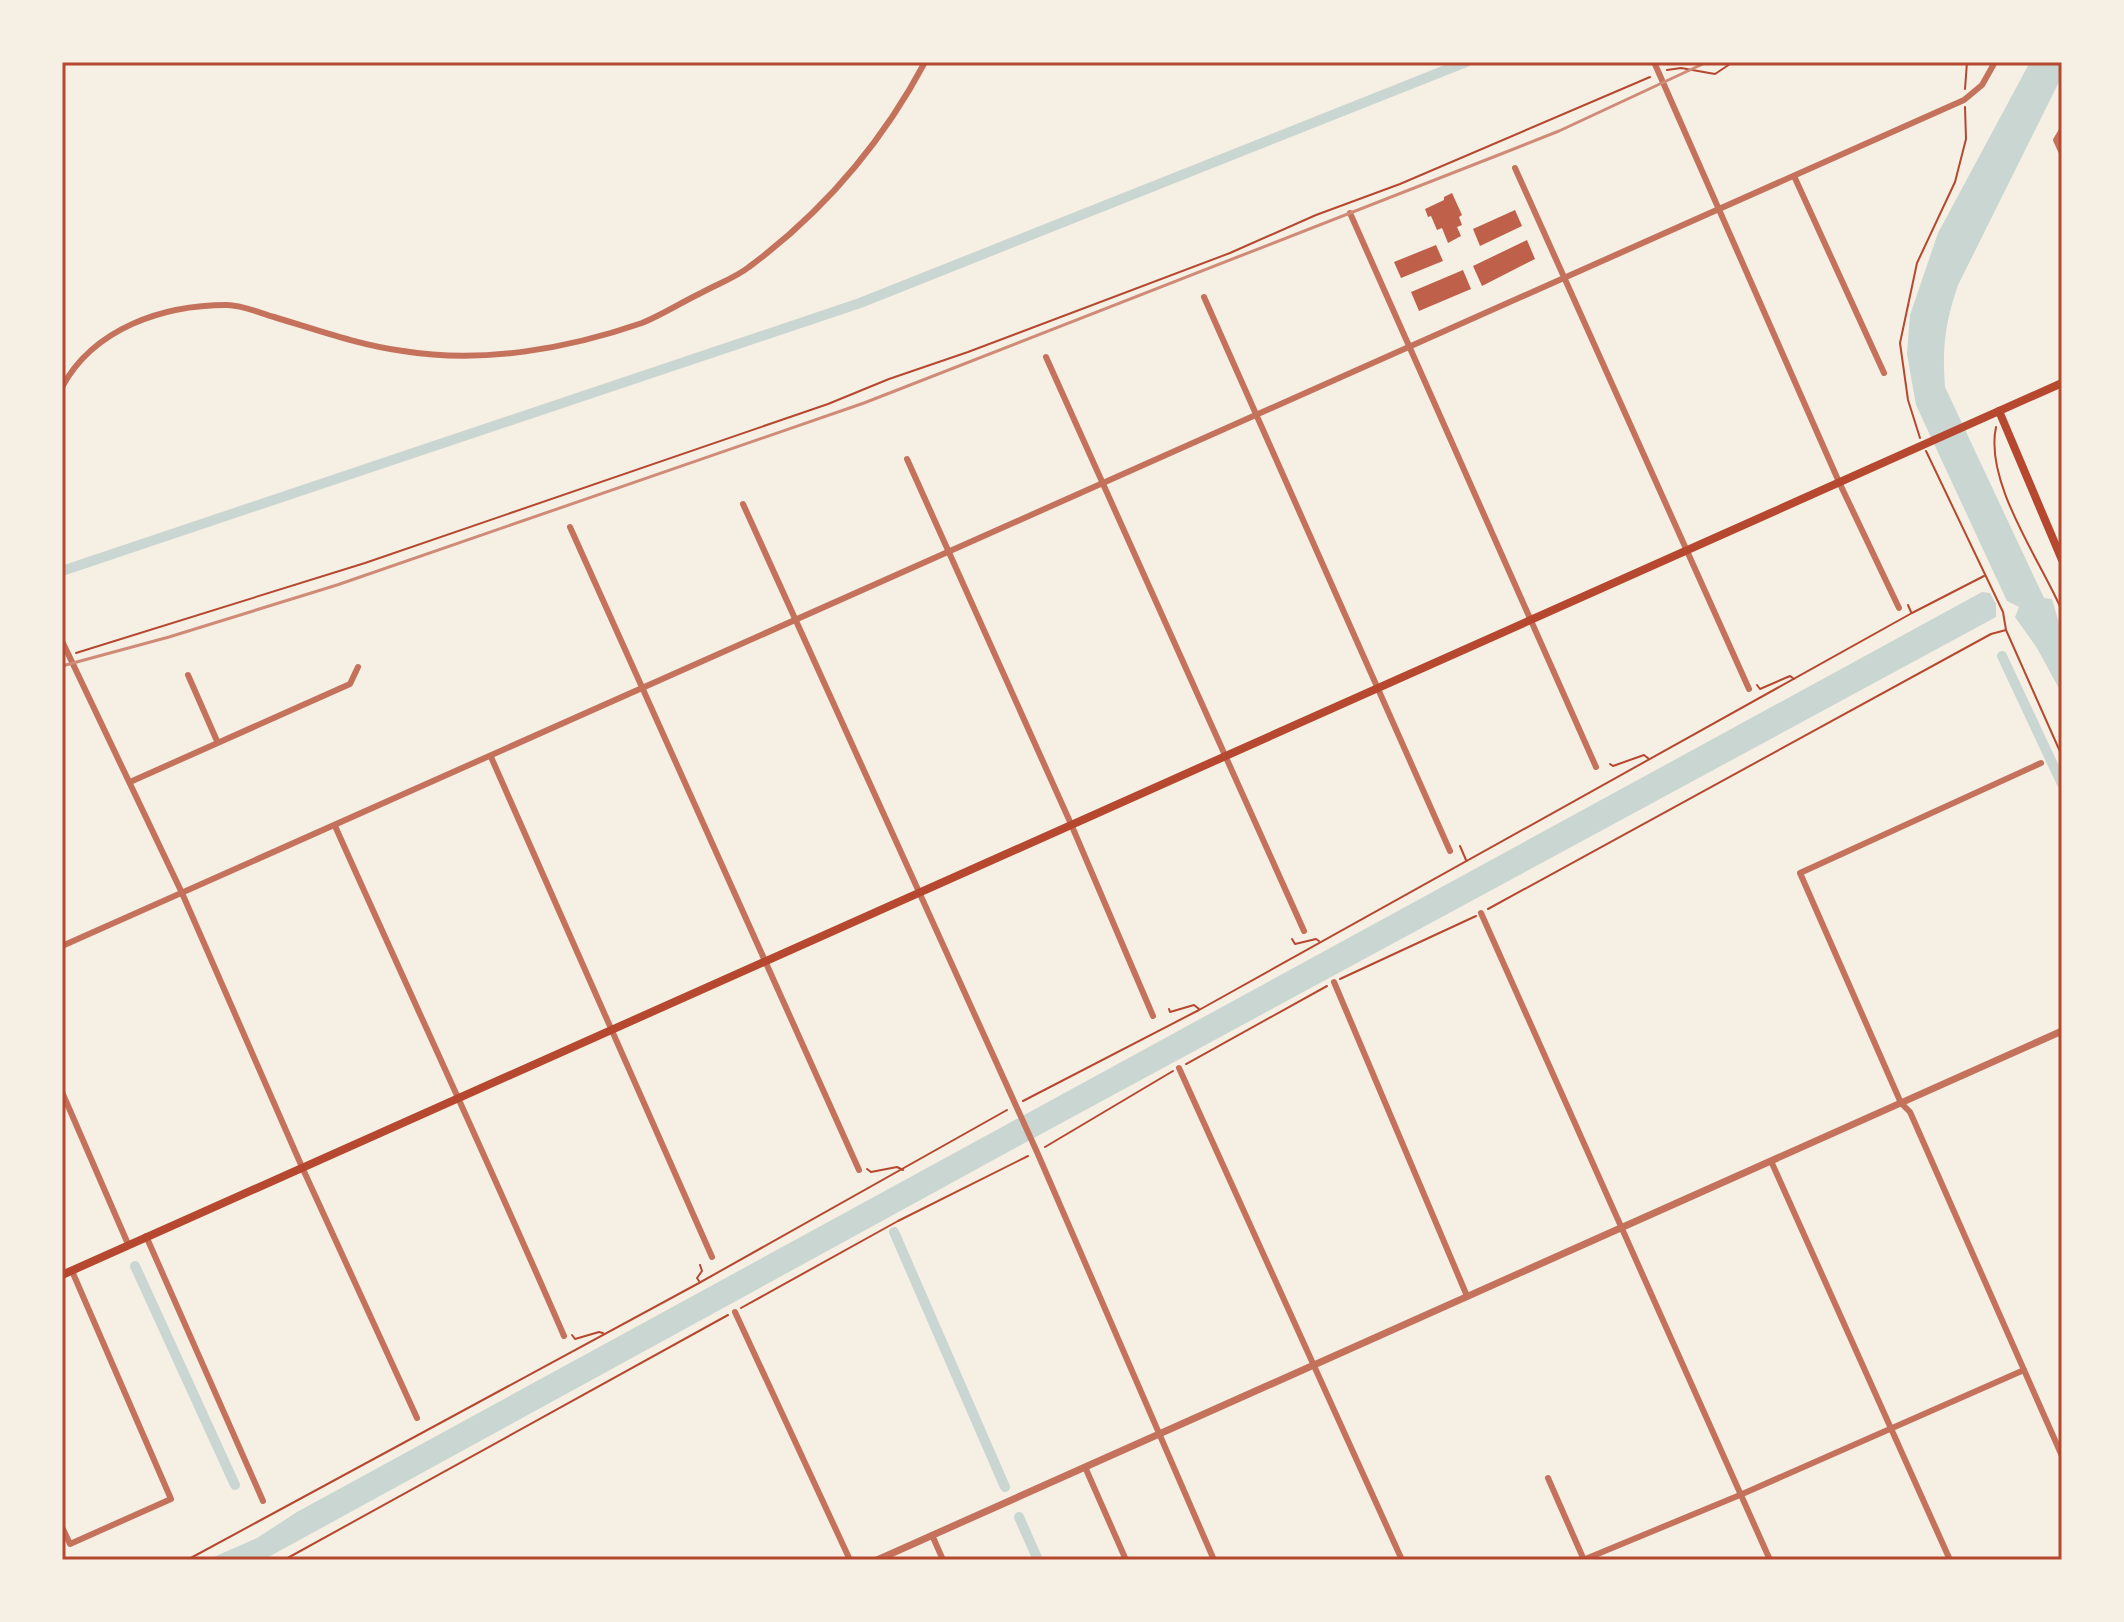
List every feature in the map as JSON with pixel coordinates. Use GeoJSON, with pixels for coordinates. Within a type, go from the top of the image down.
{"type":"FeatureCollection","features":[{"type":"Feature","properties":{"kind":"main road"},"geometry":{"type":"LineString","coordinates":[[62,1275],[2062,383]]}},
{"type":"Feature","properties":{"kind":"main road"},"geometry":{"type":"LineString","coordinates":[[1999,411],[2062,560]]}},
{"type":"Feature","properties":{"kind":"street"},"geometry":{"type":"LineString","coordinates":[[62,387],[71,369],[98,341],[159,314],[192,308],[231,305],[359,343],[405,352],[458,356],[568,344],[644,322],[746,269],[808,219],[857,166],[901,108],[925,62]]}},
{"type":"Feature","properties":{"kind":"street"},"geometry":{"type":"LineString","coordinates":[[1654,62],[1839,482],[1899,608]]}},
{"type":"Feature","properties":{"kind":"street"},"geometry":{"type":"LineString","coordinates":[[62,946],[1964,100],[1982,85],[1995,62]]}},
{"type":"Feature","properties":{"kind":"street"},"geometry":{"type":"LineString","coordinates":[[2062,130],[2056,140],[2062,153]]}},
{"type":"Feature","properties":{"kind":"street"},"geometry":{"type":"LineString","coordinates":[[1515,168],[1749,689]]}},
{"type":"Feature","properties":{"kind":"street"},"geometry":{"type":"LineString","coordinates":[[1794,176],[1884,373]]}},
{"type":"Feature","properties":{"kind":"street"},"geometry":{"type":"LineString","coordinates":[[1350,213],[1533,619],[1596,767]]}},
{"type":"Feature","properties":{"kind":"street"},"geometry":{"type":"LineString","coordinates":[[1204,297],[1450,851]]}},
{"type":"Feature","properties":{"kind":"street"},"geometry":{"type":"LineString","coordinates":[[1046,357],[1304,931]]}},
{"type":"Feature","properties":{"kind":"street"},"geometry":{"type":"LineString","coordinates":[[907,459],[1071,824],[1153,1016]]}},
{"type":"Feature","properties":{"kind":"street"},"geometry":{"type":"LineString","coordinates":[[743,504],[1037,1152],[1214,1560]]}},
{"type":"Feature","properties":{"kind":"street"},"geometry":{"type":"LineString","coordinates":[[570,527],[763,961],[863,1170]]}},
{"type":"Feature","properties":{"kind":"street"},"geometry":{"type":"LineString","coordinates":[[62,641],[182,893],[302,1167],[417,1418]]}},
{"type":"Feature","properties":{"kind":"street"},"geometry":{"type":"LineString","coordinates":[[130,782],[350,684],[358,667]]}},
{"type":"Feature","properties":{"kind":"street"},"geometry":{"type":"LineString","coordinates":[[188,675],[217,741]]}},
{"type":"Feature","properties":{"kind":"street"},"geometry":{"type":"LineString","coordinates":[[491,757],[712,1257]]}},
{"type":"Feature","properties":{"kind":"street"},"geometry":{"type":"LineString","coordinates":[[2041,763],[1800,873],[2062,1456]]}},
{"type":"Feature","properties":{"kind":"street"},"geometry":{"type":"LineString","coordinates":[[335,826],[568,1335]]}},
{"type":"Feature","properties":{"kind":"street"},"geometry":{"type":"LineString","coordinates":[[1481,913],[1770,1560]]}},
{"type":"Feature","properties":{"kind":"street"},"geometry":{"type":"LineString","coordinates":[[1334,982],[1467,1296]]}},
{"type":"Feature","properties":{"kind":"street"},"geometry":{"type":"LineString","coordinates":[[877,1560],[2062,1031]]}},
{"type":"Feature","properties":{"kind":"street"},"geometry":{"type":"LineString","coordinates":[[1179,1068],[1402,1560]]}},
{"type":"Feature","properties":{"kind":"street"},"geometry":{"type":"LineString","coordinates":[[62,1092],[128,1244]]}},
{"type":"Feature","properties":{"kind":"street"},"geometry":{"type":"LineString","coordinates":[[1771,1161],[1950,1560]]}},
{"type":"Feature","properties":{"kind":"street"},"geometry":{"type":"LineString","coordinates":[[146,1236],[263,1501]]}},
{"type":"Feature","properties":{"kind":"street"},"geometry":{"type":"LineString","coordinates":[[62,1527],[70,1544],[171,1499],[72,1271]]}},
{"type":"Feature","properties":{"kind":"street"},"geometry":{"type":"LineString","coordinates":[[735,1312],[850,1560]]}},
{"type":"Feature","properties":{"kind":"street"},"geometry":{"type":"LineString","coordinates":[[1548,1478],[1584,1560],[2024,1370]]}},
{"type":"Feature","properties":{"kind":"street"},"geometry":{"type":"LineString","coordinates":[[1085,1467],[1126,1560]]}},
{"type":"Feature","properties":{"kind":"street"},"geometry":{"type":"LineString","coordinates":[[932,1535],[943,1560]]}},
{"type":"Feature","properties":{"kind":"path"},"geometry":{"type":"LineString","coordinates":[[67,654],[83,652],[407,549],[822,406],[1230,253],[1658,73],[1681,68],[1715,74],[1733,62]]}},
{"type":"Feature","properties":{"kind":"path"},"geometry":{"type":"LineString","coordinates":[[1967,62],[1964,100],[1966,139],[1955,182],[1917,263],[1900,343],[1908,400],[1925,444],[2003,612],[2006,630],[2062,756]]}},
{"type":"Feature","properties":{"kind":"path"},"geometry":{"type":"LineString","coordinates":[[1999,411],[1994,437],[1999,476],[2025,541],[2062,611]]}},
{"type":"Feature","properties":{"kind":"path"},"geometry":{"type":"LineString","coordinates":[[1023,1101],[1199,1010],[1912,613],[1984,576]]}},
{"type":"Feature","properties":{"kind":"path"},"geometry":{"type":"LineString","coordinates":[[1908,605],[1912,613]]}},
{"type":"Feature","properties":{"kind":"path"},"geometry":{"type":"LineString","coordinates":[[284,1560],[898,1221],[1037,1152],[1334,982],[1481,913],[1991,634],[2006,630]]}},
{"type":"Feature","properties":{"kind":"path"},"geometry":{"type":"LineString","coordinates":[[1757,685],[1760,689],[1790,676],[1795,680]]}},
{"type":"Feature","properties":{"kind":"path"},"geometry":{"type":"LineString","coordinates":[[1610,764],[1613,766],[1644,755],[1650,760]]}},
{"type":"Feature","properties":{"kind":"path"},"geometry":{"type":"LineString","coordinates":[[1460,846],[1467,861]]}},
{"type":"Feature","properties":{"kind":"path"},"geometry":{"type":"LineString","coordinates":[[1292,939],[1295,944],[1316,939],[1321,942]]}},
{"type":"Feature","properties":{"kind":"path"},"geometry":{"type":"LineString","coordinates":[[1169,1009],[1170,1012],[1194,1005],[1199,1010]]}},
{"type":"Feature","properties":{"kind":"path"},"geometry":{"type":"LineString","coordinates":[[187,1560],[699,1283],[1004,1111]]}},
{"type":"Feature","properties":{"kind":"path"},"geometry":{"type":"LineString","coordinates":[[863,1170],[871,1172],[897,1167],[903,1170]]}},
{"type":"Feature","properties":{"kind":"path"},"geometry":{"type":"LineString","coordinates":[[699,1283],[700,1265]]}},
{"type":"Feature","properties":{"kind":"path"},"geometry":{"type":"LineString","coordinates":[[568,1335],[575,1339],[599,1332],[604,1334]]}},
{"type":"Feature","properties":{"kind":"shaded area"},"geometry":{"type":"Polygon","coordinates":[[[2030,62],[2062,62],[2062,76],[1958,285],[1944,348],[1944,373],[1945,387],[2044,598],[2052,599],[2062,634],[2062,694],[2037,648],[2015,617],[2019,607],[2007,601],[1916,405],[1907,354],[1910,315],[1938,233],[2030,62]]]}},
{"type":"Feature","properties":{"kind":"shaded area"},"geometry":{"type":"Polygon","coordinates":[[[1982,592],[1990,593],[1996,604],[1996,617],[263,1560],[207,1560],[257,1538],[297,1512],[1982,592]]]}},
{"type":"Feature","properties":{"kind":"building"},"geometry":{"type":"Polygon","coordinates":[[[1452,193],[1462,215],[1459,217],[1462,225],[1457,227],[1461,236],[1448,243],[1442,228],[1437,230],[1425,209],[1452,193]]]}},
{"type":"Feature","properties":{"kind":"building"},"geometry":{"type":"Polygon","coordinates":[[[1515,210],[1522,226],[1480,246],[1473,229],[1515,210]]]}},
{"type":"Feature","properties":{"kind":"building"},"geometry":{"type":"Polygon","coordinates":[[[1527,240],[1535,259],[1482,286],[1473,266],[1527,240]]]}},
{"type":"Feature","properties":{"kind":"building"},"geometry":{"type":"Polygon","coordinates":[[[1436,245],[1443,261],[1401,278],[1394,262],[1436,245]]]}},
{"type":"Feature","properties":{"kind":"building"},"geometry":{"type":"Polygon","coordinates":[[[1463,270],[1471,289],[1419,311],[1411,292],[1463,270]]]}},
{"type":"Feature","properties":{"kind":"waterway"},"geometry":{"type":"LineString","coordinates":[[62,571],[860,303],[1466,62]]}},
{"type":"Feature","properties":{"kind":"waterway"},"geometry":{"type":"LineString","coordinates":[[2002,656],[2062,784]]}},
{"type":"Feature","properties":{"kind":"waterway"},"geometry":{"type":"LineString","coordinates":[[894,1232],[1005,1487]]}},
{"type":"Feature","properties":{"kind":"waterway"},"geometry":{"type":"LineString","coordinates":[[135,1266],[235,1485]]}},
{"type":"Feature","properties":{"kind":"waterway"},"geometry":{"type":"LineString","coordinates":[[1019,1517],[1038,1560]]}},
{"type":"Feature","properties":{"kind":"railway"},"geometry":{"type":"LineString","coordinates":[[62,666],[169,637],[337,585],[864,403],[1559,131],[1707,62]]}}]}
